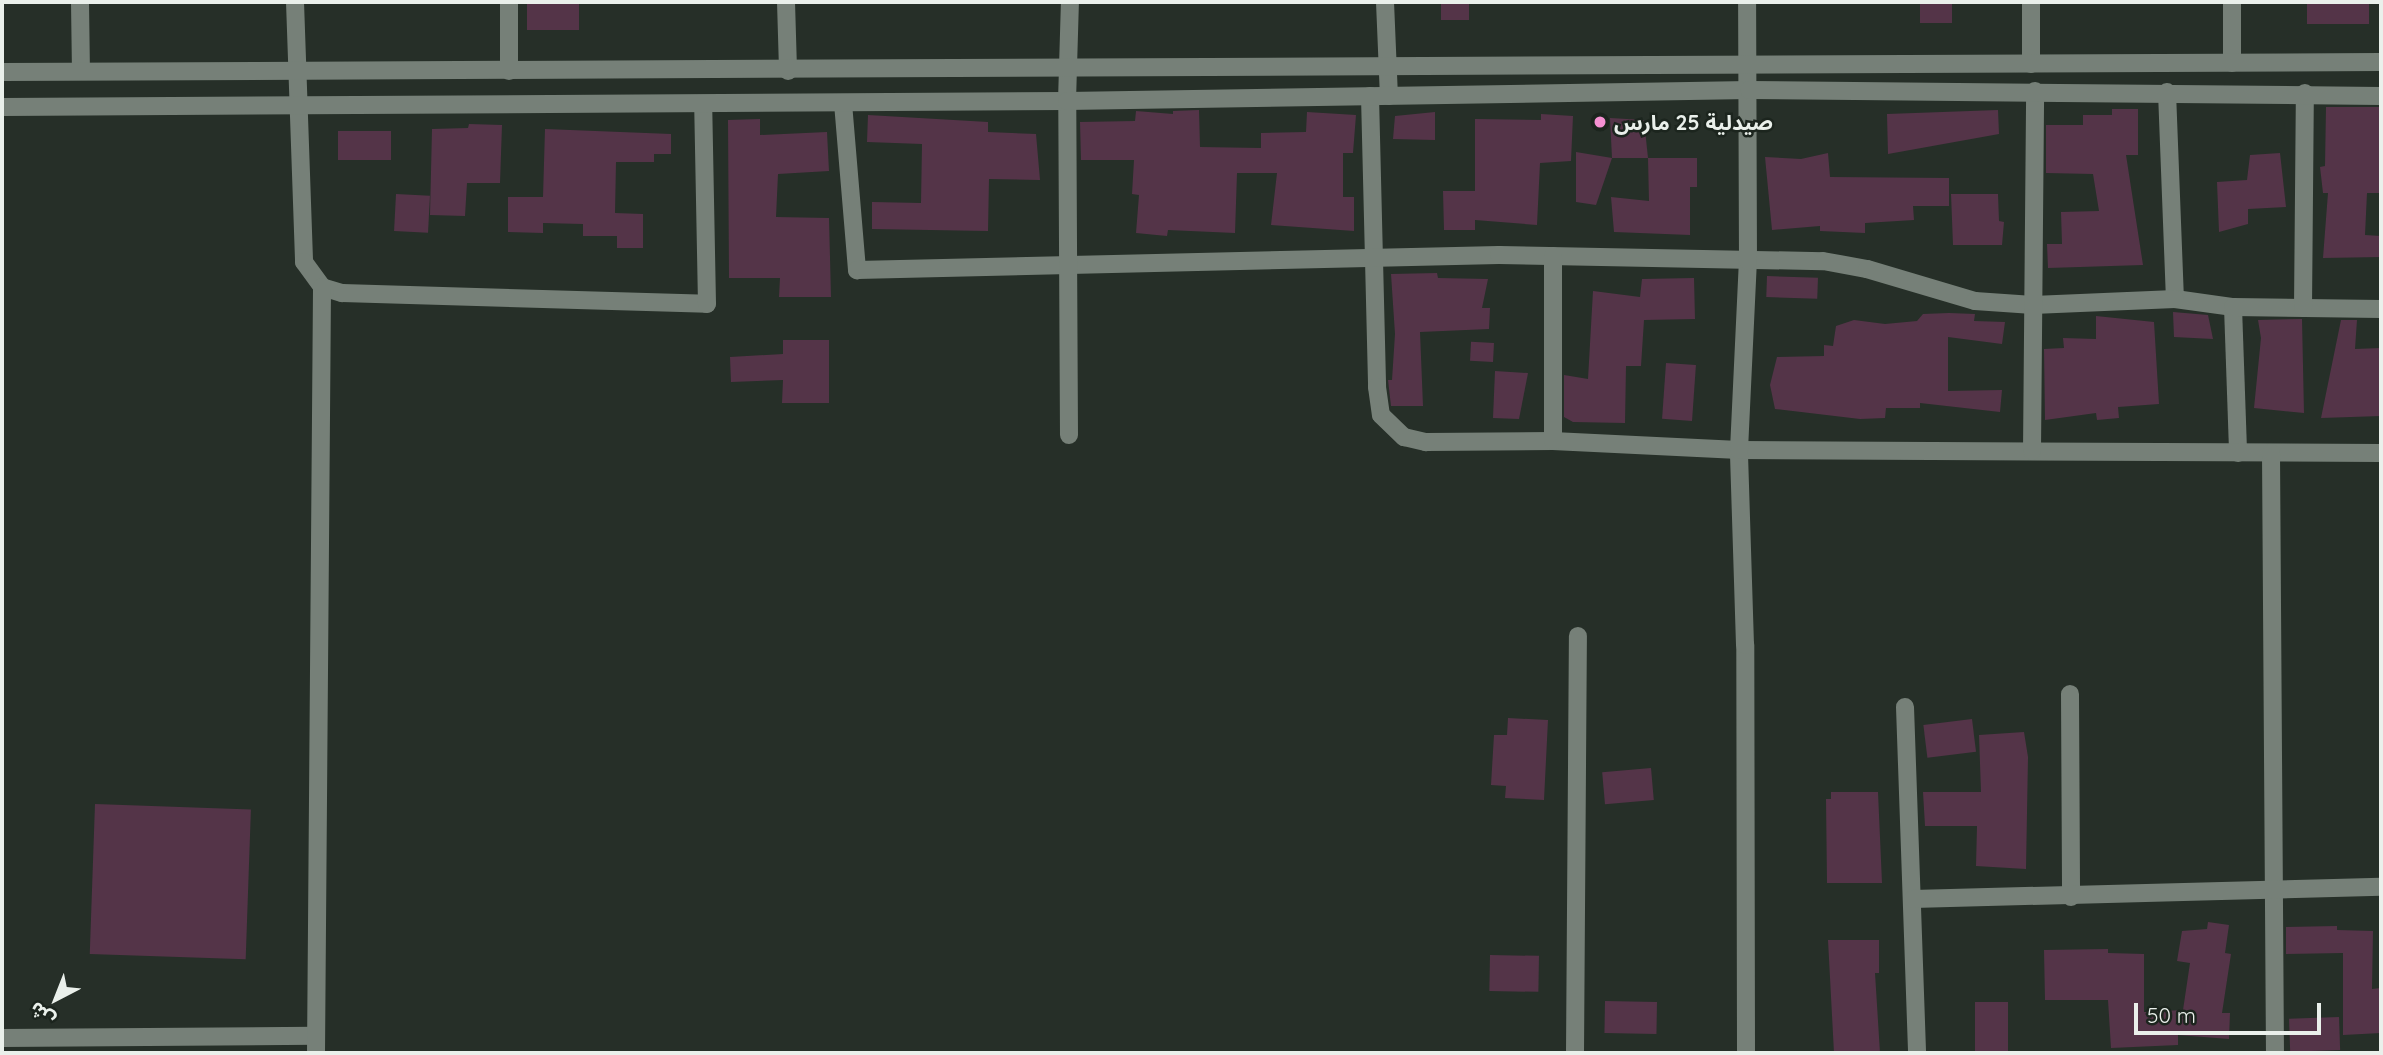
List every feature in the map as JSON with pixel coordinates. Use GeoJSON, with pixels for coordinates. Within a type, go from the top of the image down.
{"type":"FeatureCollection","features":[{"type":"Feature","properties":{"kind":"street"},"geometry":{"type":"LineString","coordinates":[[80,2],[81,71]]}},
{"type":"Feature","properties":{"kind":"street"},"geometry":{"type":"LineString","coordinates":[[2,1038],[316,1044],[323,287],[303,262],[295,2]]}},
{"type":"Feature","properties":{"kind":"street"},"geometry":{"type":"LineString","coordinates":[[509,2],[509,71]]}},
{"type":"Feature","properties":{"kind":"street"},"geometry":{"type":"LineString","coordinates":[[786,2],[788,71]]}},
{"type":"Feature","properties":{"kind":"street"},"geometry":{"type":"LineString","coordinates":[[1069,435],[1067,102],[1071,67],[1070,2]]}},
{"type":"Feature","properties":{"kind":"street"},"geometry":{"type":"LineString","coordinates":[[1385,2],[1389,96]]}},
{"type":"Feature","properties":{"kind":"street"},"geometry":{"type":"LineString","coordinates":[[1746,1053],[1745,645],[1740,450],[1748,261],[1747,2]]}},
{"type":"Feature","properties":{"kind":"street"},"geometry":{"type":"LineString","coordinates":[[2031,2],[2031,64]]}},
{"type":"Feature","properties":{"kind":"street"},"geometry":{"type":"LineString","coordinates":[[2232,2],[2232,63]]}},
{"type":"Feature","properties":{"kind":"street"},"geometry":{"type":"LineString","coordinates":[[2,72],[296,69],[788,71],[1749,62],[2381,62]]}},
{"type":"Feature","properties":{"kind":"street"},"geometry":{"type":"LineString","coordinates":[[2,107],[297,103],[1067,102],[1749,90],[2305,93],[2381,96]]}},
{"type":"Feature","properties":{"kind":"street"},"geometry":{"type":"LineString","coordinates":[[2032,451],[2035,91]]}},
{"type":"Feature","properties":{"kind":"street"},"geometry":{"type":"LineString","coordinates":[[2167,92],[2175,299]]}},
{"type":"Feature","properties":{"kind":"street"},"geometry":{"type":"LineString","coordinates":[[2303,308],[2305,93]]}},
{"type":"Feature","properties":{"kind":"street"},"geometry":{"type":"LineString","coordinates":[[1370,96],[1377,387],[1381,415],[1389,427],[1404,437],[1426,442],[1553,441],[1740,450],[2381,453]]}},
{"type":"Feature","properties":{"kind":"street"},"geometry":{"type":"LineString","coordinates":[[843,103],[857,270],[1068,268],[1553,256],[1823,261],[1867,269],[1942,295],[2033,305],[2175,299],[2233,307],[2381,309]]}},
{"type":"Feature","properties":{"kind":"street"},"geometry":{"type":"LineString","coordinates":[[323,287],[371,295],[707,304],[702,104]]}},
{"type":"Feature","properties":{"kind":"street"},"geometry":{"type":"LineString","coordinates":[[1553,256],[1553,441]]}},
{"type":"Feature","properties":{"kind":"street"},"geometry":{"type":"LineString","coordinates":[[2233,307],[2238,453]]}},
{"type":"Feature","properties":{"kind":"street"},"geometry":{"type":"LineString","coordinates":[[2272,453],[2272,891],[2275,1053]]}},
{"type":"Feature","properties":{"kind":"street"},"geometry":{"type":"LineString","coordinates":[[1575,1053],[1578,636]]}},
{"type":"Feature","properties":{"kind":"street"},"geometry":{"type":"LineString","coordinates":[[2070,694],[2071,897]]}},
{"type":"Feature","properties":{"kind":"street"},"geometry":{"type":"LineString","coordinates":[[1905,707],[1917,1053]]}},
{"type":"Feature","properties":{"kind":"street"},"geometry":{"type":"LineString","coordinates":[[1913,899],[2381,887]]}},
{"type":"Feature","properties":{"kind":"building"},"geometry":{"type":"Polygon","coordinates":[[[527,2],[579,2],[579,30],[527,30],[527,2]]]}},
{"type":"Feature","properties":{"kind":"building"},"geometry":{"type":"Polygon","coordinates":[[[1441,2],[1469,2],[1469,20],[1441,20],[1441,2]]]}},
{"type":"Feature","properties":{"kind":"building"},"geometry":{"type":"Polygon","coordinates":[[[1920,2],[1952,2],[1952,23],[1920,23],[1920,2]]]}},
{"type":"Feature","properties":{"kind":"building"},"geometry":{"type":"Polygon","coordinates":[[[2307,2],[2369,2],[2369,24],[2307,24],[2307,2]]]}},
{"type":"Feature","properties":{"kind":"building"},"geometry":{"type":"Polygon","coordinates":[[[2326,107],[2381,107],[2381,193],[2367,193],[2365,235],[2381,236],[2381,257],[2323,258],[2328,193],[2323,193],[2320,167],[2325,166],[2326,107]]]}},
{"type":"Feature","properties":{"kind":"building"},"geometry":{"type":"Polygon","coordinates":[[[2112,109],[2138,109],[2138,155],[2126,155],[2143,265],[2048,268],[2047,244],[2062,244],[2061,212],[2099,211],[2093,174],[2046,173],[2046,125],[2083,125],[2083,115],[2112,115],[2112,109]]]}},
{"type":"Feature","properties":{"kind":"building"},"geometry":{"type":"Polygon","coordinates":[[[1199,110],[1200,147],[1261,148],[1261,133],[1306,132],[1307,112],[1356,115],[1353,153],[1343,153],[1343,197],[1354,197],[1354,231],[1271,225],[1277,173],[1237,173],[1235,233],[1168,230],[1167,236],[1136,233],[1139,195],[1132,194],[1134,160],[1081,160],[1080,122],[1135,121],[1136,111],[1173,114],[1173,111],[1199,110]]]}},
{"type":"Feature","properties":{"kind":"building"},"geometry":{"type":"Polygon","coordinates":[[[1998,110],[1999,134],[1888,154],[1887,114],[1998,110]]]}},
{"type":"Feature","properties":{"kind":"building"},"geometry":{"type":"Polygon","coordinates":[[[1435,112],[1435,140],[1393,139],[1395,116],[1435,112]]]}},
{"type":"Feature","properties":{"kind":"building"},"geometry":{"type":"Polygon","coordinates":[[[1541,114],[1573,116],[1571,161],[1540,163],[1537,225],[1475,220],[1475,230],[1444,230],[1443,191],[1475,191],[1475,119],[1541,120],[1541,114]]]}},
{"type":"Feature","properties":{"kind":"building"},"geometry":{"type":"Polygon","coordinates":[[[868,115],[988,122],[988,132],[1036,134],[1040,180],[989,179],[988,231],[872,229],[872,202],[921,203],[922,144],[867,142],[868,115]]]}},
{"type":"Feature","properties":{"kind":"building"},"geometry":{"type":"Polygon","coordinates":[[[1610,118],[1644,120],[1648,158],[1612,158],[1610,118]]]}},
{"type":"Feature","properties":{"kind":"building"},"geometry":{"type":"Polygon","coordinates":[[[760,119],[760,135],[827,132],[829,171],[778,174],[776,217],[829,218],[831,297],[779,297],[780,278],[729,278],[728,120],[760,119]]]}},
{"type":"Feature","properties":{"kind":"building"},"geometry":{"type":"Polygon","coordinates":[[[469,124],[502,125],[500,183],[467,183],[465,216],[430,215],[432,129],[468,128],[469,124]]]}},
{"type":"Feature","properties":{"kind":"building"},"geometry":{"type":"Polygon","coordinates":[[[545,129],[671,134],[671,154],[654,154],[654,162],[616,162],[615,213],[643,214],[643,248],[617,248],[617,236],[583,236],[583,224],[543,223],[543,233],[508,232],[508,197],[543,197],[545,129]]]}},
{"type":"Feature","properties":{"kind":"building"},"geometry":{"type":"Polygon","coordinates":[[[338,131],[391,131],[391,160],[338,160],[338,131]]]}},
{"type":"Feature","properties":{"kind":"building"},"geometry":{"type":"Polygon","coordinates":[[[1576,152],[1612,158],[1596,205],[1576,202],[1576,152]]]}},
{"type":"Feature","properties":{"kind":"building"},"geometry":{"type":"Polygon","coordinates":[[[1828,153],[1830,177],[1949,178],[1949,206],[1913,206],[1914,220],[1865,223],[1865,233],[1820,231],[1820,226],[1772,230],[1765,157],[1801,159],[1828,153]]]}},
{"type":"Feature","properties":{"kind":"building"},"geometry":{"type":"Polygon","coordinates":[[[2280,153],[2286,207],[2248,209],[2248,224],[2219,232],[2217,182],[2247,180],[2250,155],[2280,153]]]}},
{"type":"Feature","properties":{"kind":"building"},"geometry":{"type":"Polygon","coordinates":[[[1648,158],[1697,158],[1697,187],[1690,187],[1690,235],[1614,232],[1611,197],[1649,201],[1648,158]]]}},
{"type":"Feature","properties":{"kind":"building"},"geometry":{"type":"Polygon","coordinates":[[[396,194],[430,196],[428,233],[394,231],[396,194]]]}},
{"type":"Feature","properties":{"kind":"building"},"geometry":{"type":"Polygon","coordinates":[[[1951,194],[1998,194],[1999,221],[2004,222],[2002,245],[1953,245],[1951,194]]]}},
{"type":"Feature","properties":{"kind":"building"},"geometry":{"type":"Polygon","coordinates":[[[1437,273],[1438,278],[1488,279],[1482,308],[1490,308],[1489,329],[1420,332],[1423,406],[1391,406],[1388,380],[1392,380],[1395,334],[1391,274],[1437,273]]]}},
{"type":"Feature","properties":{"kind":"building"},"geometry":{"type":"Polygon","coordinates":[[[1767,276],[1818,278],[1817,299],[1766,297],[1767,276]]]}},
{"type":"Feature","properties":{"kind":"building"},"geometry":{"type":"Polygon","coordinates":[[[1694,278],[1695,319],[1644,320],[1641,366],[1626,366],[1625,423],[1573,422],[1564,417],[1564,375],[1588,379],[1593,291],[1640,297],[1642,279],[1694,278]]]}},
{"type":"Feature","properties":{"kind":"building"},"geometry":{"type":"Polygon","coordinates":[[[2173,312],[2208,315],[2213,339],[2174,337],[2173,312]]]}},
{"type":"Feature","properties":{"kind":"building"},"geometry":{"type":"Polygon","coordinates":[[[1923,314],[1975,314],[1974,321],[2005,322],[2002,344],[1948,337],[1948,391],[2002,390],[2000,412],[1920,403],[1920,408],[1886,408],[1885,418],[1860,419],[1775,409],[1770,385],[1777,357],[1824,356],[1824,345],[1833,346],[1836,326],[1854,320],[1885,324],[1917,321],[1923,314]]]}},
{"type":"Feature","properties":{"kind":"building"},"geometry":{"type":"Polygon","coordinates":[[[2096,316],[2154,322],[2159,404],[2118,407],[2119,418],[2097,420],[2096,413],[2045,420],[2044,349],[2064,348],[2063,338],[2096,339],[2096,316]]]}},
{"type":"Feature","properties":{"kind":"building"},"geometry":{"type":"Polygon","coordinates":[[[2302,319],[2304,413],[2254,408],[2261,338],[2258,320],[2302,319]]]}},
{"type":"Feature","properties":{"kind":"building"},"geometry":{"type":"Polygon","coordinates":[[[2341,320],[2357,320],[2355,349],[2381,348],[2381,416],[2321,418],[2341,320]]]}},
{"type":"Feature","properties":{"kind":"building"},"geometry":{"type":"Polygon","coordinates":[[[783,340],[829,340],[829,403],[782,403],[783,380],[731,382],[730,357],[783,354],[783,340]]]}},
{"type":"Feature","properties":{"kind":"building"},"geometry":{"type":"Polygon","coordinates":[[[1471,342],[1494,343],[1493,362],[1470,361],[1471,342]]]}},
{"type":"Feature","properties":{"kind":"building"},"geometry":{"type":"Polygon","coordinates":[[[1666,363],[1696,365],[1692,421],[1662,419],[1666,363]]]}},
{"type":"Feature","properties":{"kind":"building"},"geometry":{"type":"Polygon","coordinates":[[[1495,371],[1528,373],[1519,419],[1493,418],[1495,371]]]}},
{"type":"Feature","properties":{"kind":"building"},"geometry":{"type":"Polygon","coordinates":[[[1508,718],[1548,720],[1544,800],[1505,798],[1506,786],[1491,785],[1494,735],[1507,735],[1508,718]]]}},
{"type":"Feature","properties":{"kind":"building"},"geometry":{"type":"Polygon","coordinates":[[[1972,719],[1976,752],[1927,758],[1923,725],[1972,719]]]}},
{"type":"Feature","properties":{"kind":"building"},"geometry":{"type":"Polygon","coordinates":[[[2024,732],[2028,757],[2026,869],[1976,866],[1977,826],[1925,826],[1923,792],[1981,792],[1979,735],[2024,732]]]}},
{"type":"Feature","properties":{"kind":"building"},"geometry":{"type":"Polygon","coordinates":[[[1651,768],[1654,800],[1605,804],[1602,772],[1651,768]]]}},
{"type":"Feature","properties":{"kind":"building"},"geometry":{"type":"Polygon","coordinates":[[[1831,792],[1878,792],[1882,883],[1827,883],[1826,799],[1831,799],[1831,792]]]}},
{"type":"Feature","properties":{"kind":"building"},"geometry":{"type":"Polygon","coordinates":[[[95,804],[251,809],[246,959],[90,954],[95,804]]]}},
{"type":"Feature","properties":{"kind":"building"},"geometry":{"type":"Polygon","coordinates":[[[2208,922],[2229,925],[2225,953],[2231,954],[2222,1013],[2230,1013],[2229,1039],[2178,1035],[2178,1045],[2111,1048],[2108,1000],[2045,1000],[2044,950],[2108,949],[2108,953],[2144,954],[2144,1012],[2183,1010],[2190,963],[2177,961],[2182,931],[2207,929],[2208,922]]]}},
{"type":"Feature","properties":{"kind":"building"},"geometry":{"type":"Polygon","coordinates":[[[2337,926],[2337,930],[2373,931],[2372,989],[2381,988],[2381,1033],[2343,1035],[2343,953],[2286,954],[2286,927],[2337,926]]]}},
{"type":"Feature","properties":{"kind":"building"},"geometry":{"type":"Polygon","coordinates":[[[1828,940],[1879,940],[1879,973],[1875,973],[1880,1053],[1834,1053],[1828,940]]]}},
{"type":"Feature","properties":{"kind":"building"},"geometry":{"type":"Polygon","coordinates":[[[1490,955],[1539,956],[1538,992],[1489,991],[1490,955]]]}},
{"type":"Feature","properties":{"kind":"building"},"geometry":{"type":"Polygon","coordinates":[[[1605,1001],[1657,1002],[1656,1034],[1604,1033],[1605,1001]]]}},
{"type":"Feature","properties":{"kind":"building"},"geometry":{"type":"Polygon","coordinates":[[[1975,1002],[2008,1002],[2008,1053],[1975,1053],[1975,1002]]]}},
{"type":"Feature","properties":{"kind":"building"},"geometry":{"type":"Polygon","coordinates":[[[2339,1017],[2340,1050],[2290,1052],[2289,1019],[2339,1017]]]}},
{"type":"Feature","properties":{"kind":"place","name":"صيدلية 25 مارس"},"geometry":{"type":"Point","coordinates":[1600,122]}}]}
